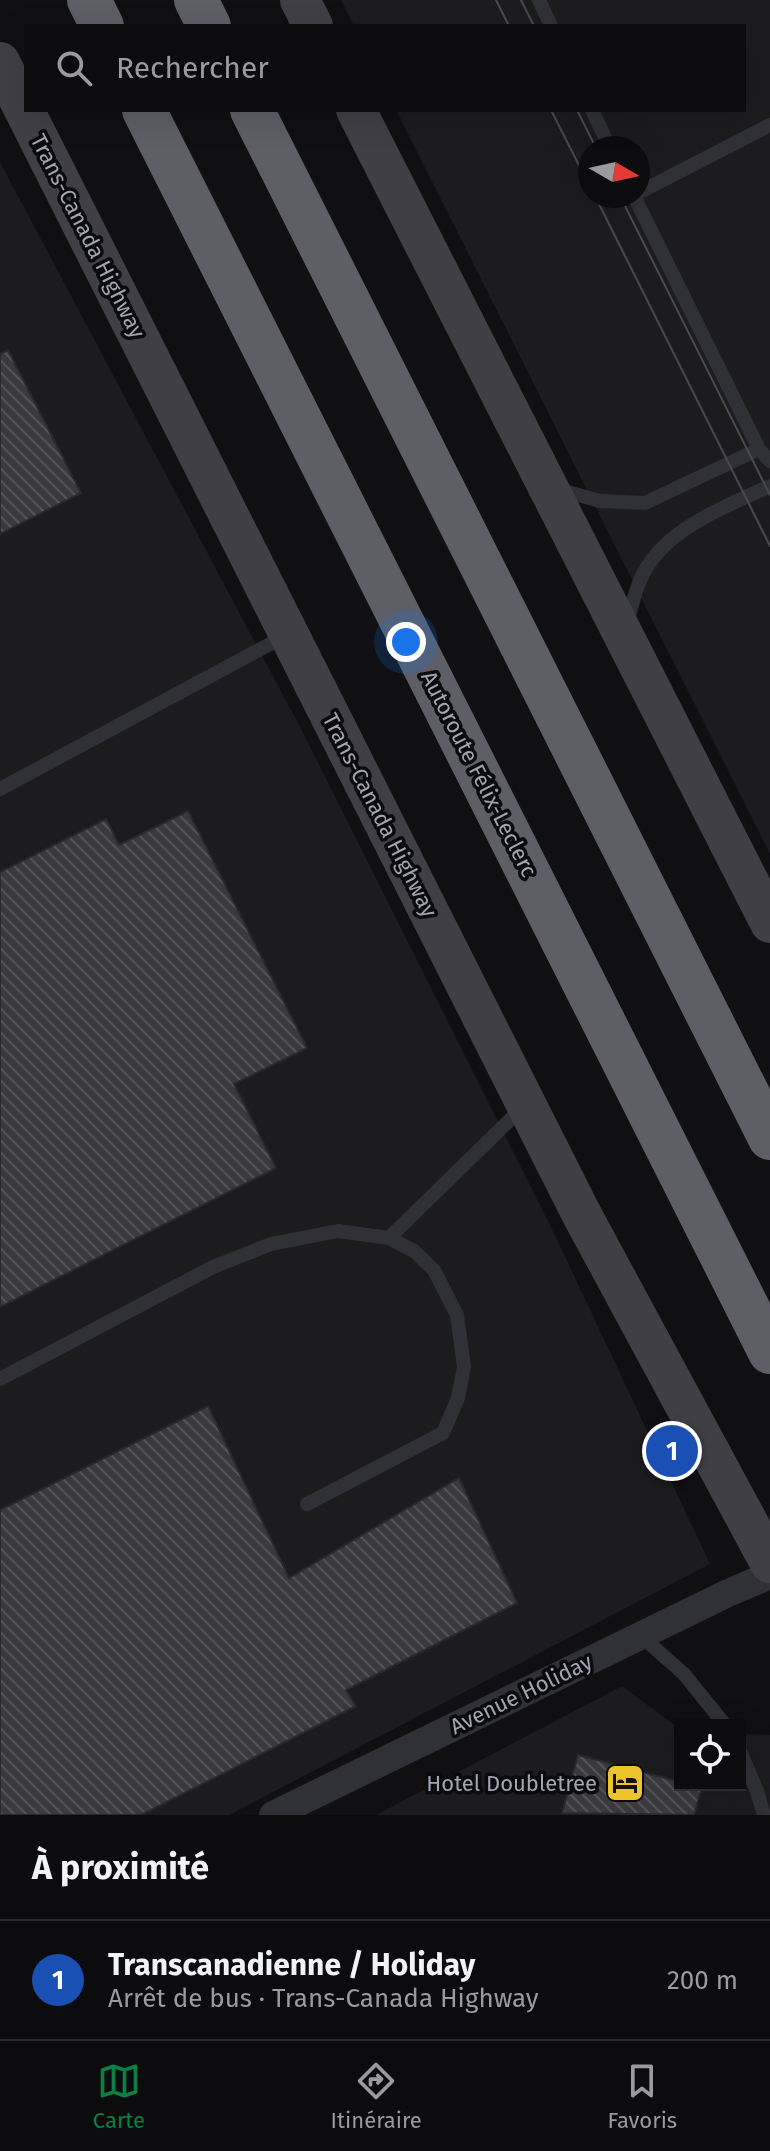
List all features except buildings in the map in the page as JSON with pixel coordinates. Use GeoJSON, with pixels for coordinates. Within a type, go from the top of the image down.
{"type":"FeatureCollection","features":[{"type":"Feature","properties":{"kind":"highway"},"geometry":{"type":"LineString","coordinates":[[89,0],[101,24]]}},
{"type":"Feature","properties":{"kind":"highway"},"geometry":{"type":"LineString","coordinates":[[196,0],[208,24]]}},
{"type":"Feature","properties":{"kind":"highway","name":"Autoroute Félix-Leclerc"},"geometry":{"type":"LineString","coordinates":[[145,112],[770,1352]]}},
{"type":"Feature","properties":{"kind":"highway"},"geometry":{"type":"LineString","coordinates":[[253,112],[770,1138]]}},
{"type":"Feature","properties":{"kind":"main road"},"geometry":{"type":"LineString","coordinates":[[300,0],[312,24]]}},
{"type":"Feature","properties":{"kind":"main road","name":"Trans-Canada Highway"},"geometry":{"type":"LineString","coordinates":[[4,80],[289,634],[582,1215],[770,1563]]}},
{"type":"Feature","properties":{"kind":"main road"},"geometry":{"type":"LineString","coordinates":[[357,112],[770,923]]}},
{"type":"Feature","properties":{"kind":"street","name":"Avenue Holiday"},"geometry":{"type":"LineString","coordinates":[[273,1815],[770,1575]]}},
{"type":"Feature","properties":{"kind":"lane"},"geometry":{"type":"LineString","coordinates":[[539,0],[550,24]]}},
{"type":"Feature","properties":{"kind":"lane"},"geometry":{"type":"LineString","coordinates":[[593,112],[604,136]]}},
{"type":"Feature","properties":{"kind":"lane"},"geometry":{"type":"LineString","coordinates":[[650,187],[770,125]]}},
{"type":"Feature","properties":{"kind":"lane"},"geometry":{"type":"LineString","coordinates":[[643,208],[759,449],[770,461]]}},
{"type":"Feature","properties":{"kind":"lane"},"geometry":{"type":"LineString","coordinates":[[547,486],[600,501],[645,503],[759,449]]}},
{"type":"Feature","properties":{"kind":"lane"},"geometry":{"type":"LineString","coordinates":[[623,635],[640,581],[667,544],[703,520],[770,486]]}},
{"type":"Feature","properties":{"kind":"lane"},"geometry":{"type":"LineString","coordinates":[[0,789],[289,634]]}},
{"type":"Feature","properties":{"kind":"lane"},"geometry":{"type":"LineString","coordinates":[[389,1238],[527,1104]]}},
{"type":"Feature","properties":{"kind":"lane"},"geometry":{"type":"LineString","coordinates":[[0,1379],[213,1267],[271,1244],[338,1231],[389,1238],[414,1251],[434,1270],[457,1315],[464,1367],[458,1398],[443,1433],[307,1504]]}},
{"type":"Feature","properties":{"kind":"lane"},"geometry":{"type":"LineString","coordinates":[[641,1636],[684,1674],[720,1719]]}},
{"type":"Feature","properties":{"kind":"lane"},"geometry":{"type":"LineString","coordinates":[[746,1764],[764,1815]]}},
{"type":"Feature","properties":{"kind":"shaded area"},"geometry":{"type":"Polygon","coordinates":[[[341,0],[770,0],[770,854],[397,112],[746,112],[746,24],[353,24],[341,0]]]}},
{"type":"Feature","properties":{"kind":"shaded area"},"geometry":{"type":"Polygon","coordinates":[[[0,162],[300,727],[552,1229],[710,1564],[229,1815],[0,1815],[0,162]]]}},
{"type":"Feature","properties":{"kind":"shaded area"},"geometry":{"type":"Polygon","coordinates":[[[622,1686],[674,1725],[674,1791],[746,1791],[746,1734],[770,1735],[770,1815],[376,1815],[622,1686]]]}},
{"type":"Feature","properties":{"kind":"tram line"},"geometry":{"type":"LineString","coordinates":[[496,0],[508,24]]}},
{"type":"Feature","properties":{"kind":"tram line"},"geometry":{"type":"LineString","coordinates":[[521,0],[533,24]]}},
{"type":"Feature","properties":{"kind":"tram line"},"geometry":{"type":"LineString","coordinates":[[552,112],[578,163]]}},
{"type":"Feature","properties":{"kind":"tram line"},"geometry":{"type":"LineString","coordinates":[[578,112],[590,136]]}},
{"type":"Feature","properties":{"kind":"tram line"},"geometry":{"type":"LineString","coordinates":[[601,208],[770,546]]}},
{"type":"Feature","properties":{"kind":"tram line"},"geometry":{"type":"LineString","coordinates":[[626,208],[770,495]]}},
{"type":"Feature","properties":{"kind":"place","name":"Transcanadienne / Holiday"},"geometry":{"type":"Point","coordinates":[672,1451]}},
{"type":"Feature","properties":{"kind":"place","name":"Hotel Doubletree"},"geometry":{"type":"Point","coordinates":[625,1783]}}]}
